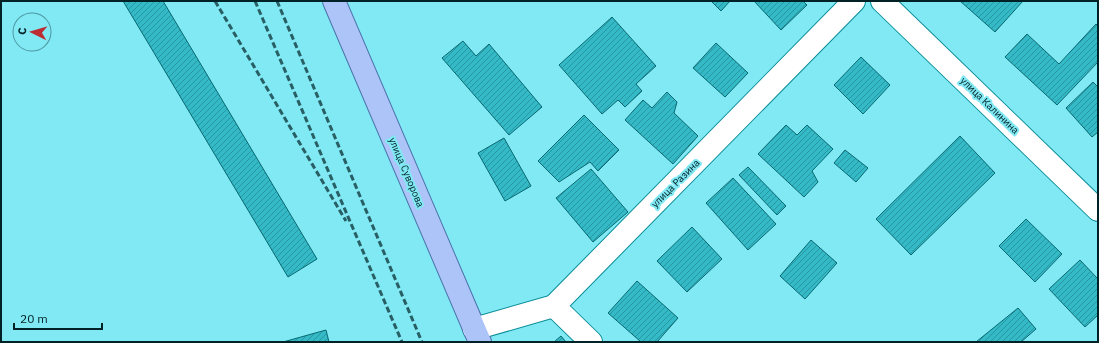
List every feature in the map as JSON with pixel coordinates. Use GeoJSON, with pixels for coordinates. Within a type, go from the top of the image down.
{"type":"FeatureCollection","features":[{"type":"Feature","properties":{"kind":"main road","name":"улица Суворова"},"geometry":{"type":"LineString","coordinates":[[334,1],[477,335]]}},
{"type":"Feature","properties":{"kind":"street","name":"улица Разина"},"geometry":{"type":"LineString","coordinates":[[477,335],[554,306],[854,1]]}},
{"type":"Feature","properties":{"kind":"street","name":"улица Калинина"},"geometry":{"type":"LineString","coordinates":[[882,1],[1098,210]]}},
{"type":"Feature","properties":{"kind":"street"},"geometry":{"type":"LineString","coordinates":[[554,306],[591,342]]}},
{"type":"Feature","properties":{"kind":"building"},"geometry":{"type":"Polygon","coordinates":[[[123,1],[163,1],[317,259],[288,277],[123,1]]]}},
{"type":"Feature","properties":{"kind":"building"},"geometry":{"type":"Polygon","coordinates":[[[711,1],[730,1],[721,11],[711,1]]]}},
{"type":"Feature","properties":{"kind":"building"},"geometry":{"type":"Polygon","coordinates":[[[754,1],[803,1],[807,5],[781,30],[754,1]]]}},
{"type":"Feature","properties":{"kind":"building"},"geometry":{"type":"Polygon","coordinates":[[[960,1],[1023,1],[995,32],[960,1]]]}},
{"type":"Feature","properties":{"kind":"building"},"geometry":{"type":"Polygon","coordinates":[[[612,17],[656,66],[636,84],[642,91],[625,107],[618,100],[602,114],[559,65],[612,17]]]}},
{"type":"Feature","properties":{"kind":"building"},"geometry":{"type":"Polygon","coordinates":[[[1096,24],[1098,26],[1098,62],[1057,105],[1005,57],[1027,34],[1059,64],[1096,24]]]}},
{"type":"Feature","properties":{"kind":"building"},"geometry":{"type":"Polygon","coordinates":[[[463,41],[476,56],[489,44],[542,107],[509,135],[442,58],[463,41]]]}},
{"type":"Feature","properties":{"kind":"building"},"geometry":{"type":"Polygon","coordinates":[[[716,43],[748,73],[725,97],[693,68],[716,43]]]}},
{"type":"Feature","properties":{"kind":"building"},"geometry":{"type":"Polygon","coordinates":[[[861,57],[890,85],[863,114],[834,85],[861,57]]]}},
{"type":"Feature","properties":{"kind":"building"},"geometry":{"type":"Polygon","coordinates":[[[1093,82],[1098,87],[1098,132],[1092,137],[1066,108],[1093,82]]]}},
{"type":"Feature","properties":{"kind":"building"},"geometry":{"type":"Polygon","coordinates":[[[667,92],[677,102],[674,113],[698,136],[673,164],[625,120],[643,100],[652,108],[667,92]]]}},
{"type":"Feature","properties":{"kind":"building"},"geometry":{"type":"Polygon","coordinates":[[[584,115],[619,150],[598,171],[590,162],[559,182],[538,161],[584,115]]]}},
{"type":"Feature","properties":{"kind":"building"},"geometry":{"type":"Polygon","coordinates":[[[786,125],[797,135],[807,125],[833,149],[812,171],[818,182],[804,197],[758,154],[786,125]]]}},
{"type":"Feature","properties":{"kind":"building"},"geometry":{"type":"Polygon","coordinates":[[[960,136],[995,173],[911,255],[876,219],[960,136]]]}},
{"type":"Feature","properties":{"kind":"building"},"geometry":{"type":"Polygon","coordinates":[[[504,138],[531,186],[505,201],[478,153],[504,138]]]}},
{"type":"Feature","properties":{"kind":"building"},"geometry":{"type":"Polygon","coordinates":[[[845,150],[868,168],[856,182],[834,163],[845,150]]]}},
{"type":"Feature","properties":{"kind":"building"},"geometry":{"type":"Polygon","coordinates":[[[748,167],[786,206],[777,215],[739,175],[748,167]]]}},
{"type":"Feature","properties":{"kind":"building"},"geometry":{"type":"Polygon","coordinates":[[[591,169],[628,212],[593,242],[556,198],[591,169]]]}},
{"type":"Feature","properties":{"kind":"building"},"geometry":{"type":"Polygon","coordinates":[[[733,178],[776,224],[748,250],[706,203],[733,178]]]}},
{"type":"Feature","properties":{"kind":"building"},"geometry":{"type":"Polygon","coordinates":[[[1026,219],[1062,254],[1035,282],[999,246],[1026,219]]]}},
{"type":"Feature","properties":{"kind":"building"},"geometry":{"type":"Polygon","coordinates":[[[692,227],[722,259],[687,292],[657,261],[692,227]]]}},
{"type":"Feature","properties":{"kind":"building"},"geometry":{"type":"Polygon","coordinates":[[[811,240],[837,263],[805,299],[780,276],[811,240]]]}},
{"type":"Feature","properties":{"kind":"building"},"geometry":{"type":"Polygon","coordinates":[[[1080,260],[1098,279],[1098,315],[1085,327],[1049,289],[1080,260]]]}},
{"type":"Feature","properties":{"kind":"building"},"geometry":{"type":"Polygon","coordinates":[[[637,281],[678,318],[657,342],[641,342],[608,313],[637,281]]]}},
{"type":"Feature","properties":{"kind":"building"},"geometry":{"type":"Polygon","coordinates":[[[1018,308],[1036,329],[1021,342],[976,342],[1018,308]]]}},
{"type":"Feature","properties":{"kind":"building"},"geometry":{"type":"Polygon","coordinates":[[[326,330],[329,342],[283,342],[326,330]]]}},
{"type":"Feature","properties":{"kind":"building"},"geometry":{"type":"Polygon","coordinates":[[[561,336],[566,342],[554,342],[561,336]]]}},
{"type":"Feature","properties":{"kind":"railway"},"geometry":{"type":"LineString","coordinates":[[215,1],[346,221]]}},
{"type":"Feature","properties":{"kind":"railway"},"geometry":{"type":"LineString","coordinates":[[255,1],[402,342]]}},
{"type":"Feature","properties":{"kind":"railway"},"geometry":{"type":"LineString","coordinates":[[277,1],[422,342]]}}]}
